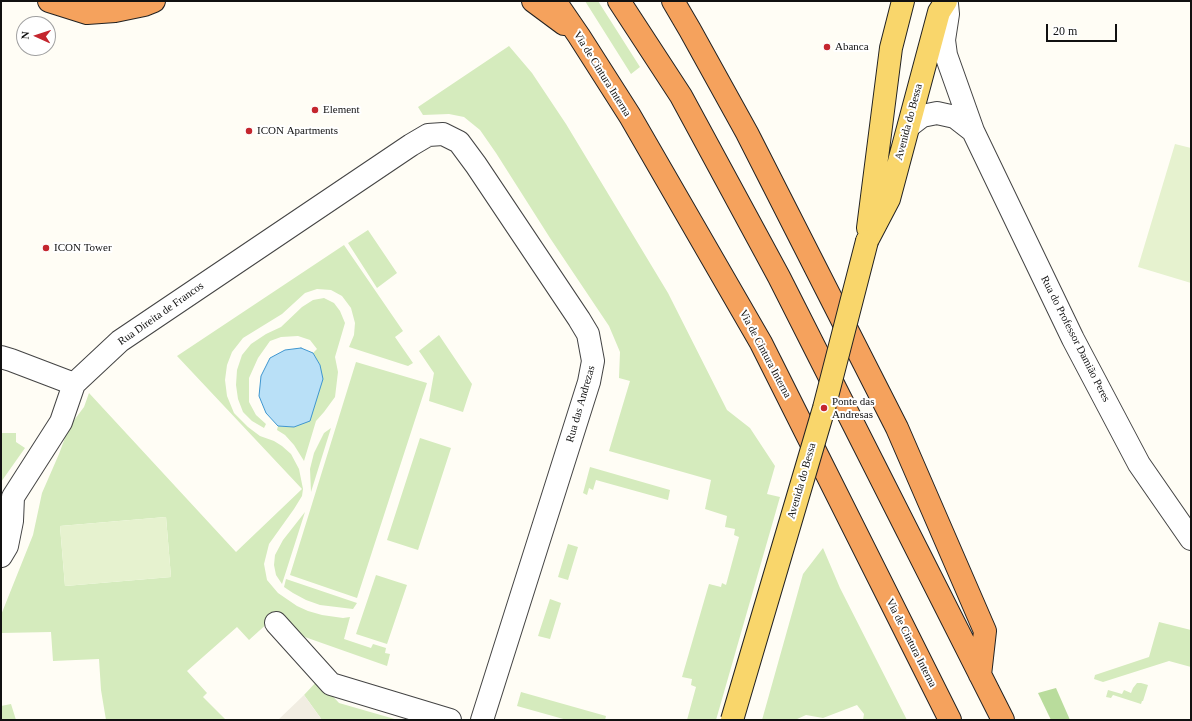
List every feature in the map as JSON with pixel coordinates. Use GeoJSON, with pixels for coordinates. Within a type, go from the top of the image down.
{"type":"FeatureCollection","features":[{"type":"Feature","properties":{"kind":"highway"},"geometry":{"type":"LineString","coordinates":[[49,1],[87,13],[115,11],[144,5],[154,1]]}},
{"type":"Feature","properties":{"kind":"highway"},"geometry":{"type":"LineString","coordinates":[[533,1],[579,36]]}},
{"type":"Feature","properties":{"kind":"highway","name":"Via de Cintura Interna"},"geometry":{"type":"LineString","coordinates":[[555,1],[630,116],[761,343],[950,720]]}},
{"type":"Feature","properties":{"kind":"highway"},"geometry":{"type":"LineString","coordinates":[[619,1],[681,96],[775,270],[1003,720]]}},
{"type":"Feature","properties":{"kind":"highway"},"geometry":{"type":"LineString","coordinates":[[673,1],[747,132],[897,428],[985,631],[980,675]]}},
{"type":"Feature","properties":{"kind":"highway"},"geometry":{"type":"LineString","coordinates":[[689,1],[690,30]]}},
{"type":"Feature","properties":{"kind":"main road","name":"Avenida do Bessa"},"geometry":{"type":"LineString","coordinates":[[732,720],[824,408],[867,242],[891,48],[903,1]]}},
{"type":"Feature","properties":{"kind":"main road","name":"Avenida do Bessa"},"geometry":{"type":"LineString","coordinates":[[867,242],[889,199],[939,12],[946,1]]}},
{"type":"Feature","properties":{"kind":"street","name":"Rua do Professor Damião Peres"},"geometry":{"type":"LineString","coordinates":[[946,1],[948,14],[944,40],[946,56],[973,131],[1073,339],[1135,457],[1191,538]]}},
{"type":"Feature","properties":{"kind":"street","name":"Rua do Professor Damião Peres"},"geometry":{"type":"LineString","coordinates":[[909,126],[922,116],[937,113],[955,117],[973,131]]}},
{"type":"Feature","properties":{"kind":"street","name":"Rua das Andrezas"},"geometry":{"type":"LineString","coordinates":[[411,145],[428,135],[442,134],[459,142],[476,165],[588,334],[593,361],[589,382],[482,720]]}},
{"type":"Feature","properties":{"kind":"street","name":"Rua Direita de Francos"},"geometry":{"type":"LineString","coordinates":[[1,556],[7,546],[12,522],[7,498],[61,422],[74,384],[120,341],[411,145]]}},
{"type":"Feature","properties":{"kind":"street"},"geometry":{"type":"LineString","coordinates":[[1,357],[74,384]]}},
{"type":"Feature","properties":{"kind":"street"},"geometry":{"type":"LineString","coordinates":[[276,623],[331,684],[450,720]]}},
{"type":"Feature","properties":{"kind":"green space"},"geometry":{"type":"Polygon","coordinates":[[[585,1],[598,1],[640,67],[631,74],[585,1]]]}},
{"type":"Feature","properties":{"kind":"green space"},"geometry":{"type":"Polygon","coordinates":[[[509,46],[532,73],[566,124],[668,293],[727,410],[750,428],[775,466],[767,494],[780,497],[716,720],[687,720],[696,687],[691,685],[692,679],[682,677],[709,584],[721,587],[722,583],[726,585],[739,537],[734,535],[735,529],[725,527],[727,516],[705,509],[711,480],[609,451],[630,381],[619,378],[620,352],[609,326],[480,130],[464,117],[449,114],[423,115],[418,107],[509,46]]]}},
{"type":"Feature","properties":{"kind":"green space"},"geometry":{"type":"Polygon","coordinates":[[[1175,144],[1191,148],[1191,283],[1138,267],[1175,144]]]}},
{"type":"Feature","properties":{"kind":"green space"},"geometry":{"type":"Polygon","coordinates":[[[368,230],[397,273],[377,288],[348,243],[368,230]]]}},
{"type":"Feature","properties":{"kind":"green space"},"geometry":{"type":"Polygon","coordinates":[[[344,245],[403,331],[395,337],[413,363],[408,366],[349,347],[354,335],[355,323],[351,308],[342,296],[331,290],[317,289],[305,293],[282,314],[243,338],[232,352],[227,365],[225,380],[227,396],[234,413],[248,427],[260,436],[274,441],[282,446],[291,454],[299,469],[303,489],[302,496],[269,544],[264,564],[267,580],[278,593],[297,606],[308,611],[343,618],[350,617],[344,639],[371,648],[373,644],[386,648],[385,653],[390,654],[387,666],[302,636],[280,612],[249,640],[237,627],[187,671],[207,693],[203,697],[226,720],[106,720],[101,690],[99,659],[53,661],[51,632],[1,633],[1,615],[33,535],[42,493],[69,427],[84,407],[89,393],[236,552],[302,489],[177,356],[344,245]],[[166,517],[60,526],[65,586],[171,577],[166,517]]]}},
{"type":"Feature","properties":{"kind":"green space"},"geometry":{"type":"Polygon","coordinates":[[[324,298],[334,303],[340,311],[345,323],[335,357],[338,372],[335,397],[316,421],[304,461],[294,445],[285,435],[277,430],[278,426],[294,427],[320,365],[313,353],[317,349],[310,340],[298,336],[281,337],[270,341],[258,358],[249,378],[249,402],[256,415],[266,424],[264,428],[252,421],[243,412],[238,399],[236,385],[237,370],[242,355],[251,344],[266,334],[281,327],[302,307],[313,300],[324,298]]]}},
{"type":"Feature","properties":{"kind":"green space"},"geometry":{"type":"Polygon","coordinates":[[[439,335],[472,384],[463,412],[429,401],[434,373],[419,351],[439,335]]]}},
{"type":"Feature","properties":{"kind":"green space"},"geometry":{"type":"Polygon","coordinates":[[[356,362],[427,383],[357,598],[290,575],[356,362]]]}},
{"type":"Feature","properties":{"kind":"green space"},"geometry":{"type":"Polygon","coordinates":[[[331,428],[311,492],[310,469],[314,453],[324,433],[331,428]]]}},
{"type":"Feature","properties":{"kind":"green space"},"geometry":{"type":"Polygon","coordinates":[[[1,433],[16,433],[16,442],[25,448],[1,482],[1,433]]]}},
{"type":"Feature","properties":{"kind":"green space"},"geometry":{"type":"Polygon","coordinates":[[[420,438],[451,448],[418,550],[387,540],[420,438]]]}},
{"type":"Feature","properties":{"kind":"green space"},"geometry":{"type":"Polygon","coordinates":[[[590,467],[670,490],[668,500],[596,480],[593,490],[589,488],[587,495],[583,493],[590,467]]]}},
{"type":"Feature","properties":{"kind":"green space"},"geometry":{"type":"Polygon","coordinates":[[[305,512],[282,584],[276,575],[274,565],[275,555],[283,540],[305,512]]]}},
{"type":"Feature","properties":{"kind":"green space"},"geometry":{"type":"Polygon","coordinates":[[[166,517],[171,577],[65,586],[60,526],[166,517]]]}},
{"type":"Feature","properties":{"kind":"green space"},"geometry":{"type":"Polygon","coordinates":[[[568,544],[578,547],[568,580],[558,577],[568,544]]]}},
{"type":"Feature","properties":{"kind":"green space"},"geometry":{"type":"Polygon","coordinates":[[[823,548],[840,588],[907,720],[863,720],[864,714],[857,705],[823,718],[806,715],[795,720],[762,720],[803,574],[823,548]]]}},
{"type":"Feature","properties":{"kind":"green space"},"geometry":{"type":"Polygon","coordinates":[[[376,575],[407,585],[387,644],[356,634],[376,575]]]}},
{"type":"Feature","properties":{"kind":"green space"},"geometry":{"type":"Polygon","coordinates":[[[286,579],[357,603],[353,609],[320,605],[306,600],[284,587],[286,579]]]}},
{"type":"Feature","properties":{"kind":"green space"},"geometry":{"type":"Polygon","coordinates":[[[550,599],[561,603],[550,639],[538,636],[550,599]]]}},
{"type":"Feature","properties":{"kind":"green space"},"geometry":{"type":"Polygon","coordinates":[[[1159,622],[1191,630],[1191,667],[1169,661],[1103,682],[1094,679],[1095,675],[1149,657],[1159,622]]]}},
{"type":"Feature","properties":{"kind":"green space"},"geometry":{"type":"Polygon","coordinates":[[[318,680],[339,703],[398,720],[322,720],[304,695],[318,680]]]}},
{"type":"Feature","properties":{"kind":"green space"},"geometry":{"type":"Polygon","coordinates":[[[1137,683],[1148,685],[1141,704],[1113,695],[1111,698],[1106,697],[1108,690],[1122,694],[1124,690],[1131,693],[1137,683]]]}},
{"type":"Feature","properties":{"kind":"green space"},"geometry":{"type":"Polygon","coordinates":[[[1056,688],[1070,720],[1051,720],[1038,693],[1056,688]]]}},
{"type":"Feature","properties":{"kind":"green space"},"geometry":{"type":"Polygon","coordinates":[[[521,692],[606,716],[605,720],[567,720],[517,706],[521,692]]]}},
{"type":"Feature","properties":{"kind":"green space"},"geometry":{"type":"Polygon","coordinates":[[[11,704],[16,720],[1,720],[1,706],[11,704]]]}},
{"type":"Feature","properties":{"kind":"shaded area"},"geometry":{"type":"Polygon","coordinates":[[[304,695],[322,720],[278,720],[304,695]]]}},
{"type":"Feature","properties":{"kind":"water"},"geometry":{"type":"Polygon","coordinates":[[[301,348],[313,353],[320,365],[323,379],[310,421],[294,427],[278,426],[266,413],[259,396],[261,376],[270,358],[285,350],[301,348]]]}},
{"type":"Feature","properties":{"kind":"place","name":"Abanca"},"geometry":{"type":"Point","coordinates":[827,47]}},
{"type":"Feature","properties":{"kind":"place","name":"Element"},"geometry":{"type":"Point","coordinates":[315,110]}},
{"type":"Feature","properties":{"kind":"place","name":"ICON Apartments"},"geometry":{"type":"Point","coordinates":[249,131]}},
{"type":"Feature","properties":{"kind":"place","name":"ICON Tower"},"geometry":{"type":"Point","coordinates":[46,248]}},
{"type":"Feature","properties":{"kind":"place","name":"Ponte das Andresas"},"geometry":{"type":"Point","coordinates":[824,408]}}]}
